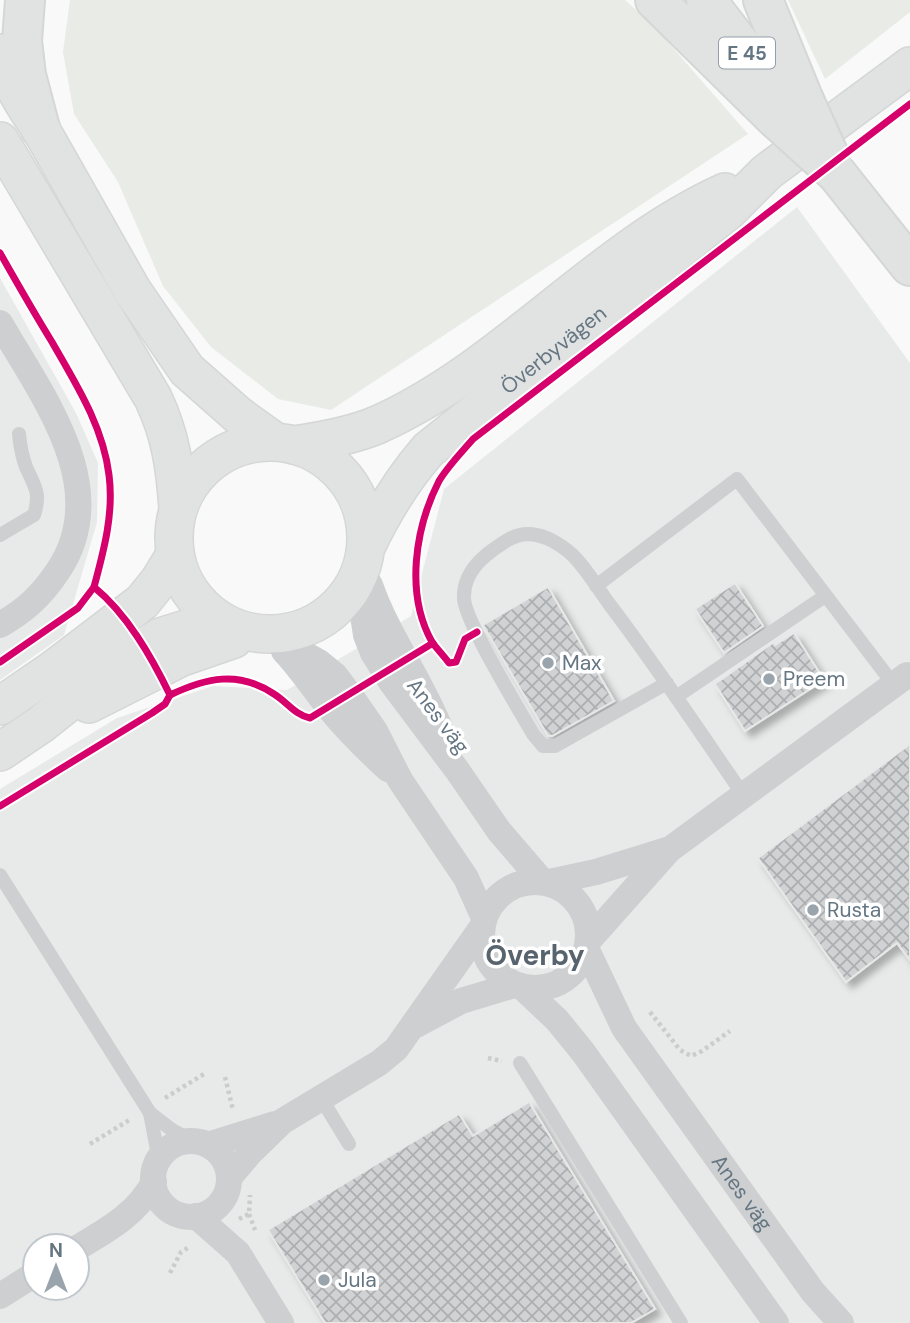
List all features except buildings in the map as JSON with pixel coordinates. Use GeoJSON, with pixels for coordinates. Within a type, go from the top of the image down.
{"type":"FeatureCollection","features":[{"type":"Feature","properties":{"kind":"highway"},"geometry":{"type":"LineString","coordinates":[[25,0],[22,41],[26,75],[40,128]]}},
{"type":"Feature","properties":{"kind":"highway"},"geometry":{"type":"LineString","coordinates":[[656,0],[789,108],[910,266]]}},
{"type":"Feature","properties":{"kind":"highway","name":"E 45"},"geometry":{"type":"LineString","coordinates":[[706,0],[789,108]]}},
{"type":"Feature","properties":{"kind":"highway"},"geometry":{"type":"LineString","coordinates":[[763,0],[789,108]]}},
{"type":"Feature","properties":{"kind":"main road"},"geometry":{"type":"LineString","coordinates":[[0,53],[5,71],[20,101],[40,128],[155,327],[187,370],[238,415],[284,443],[321,457],[334,466],[359,502],[363,517],[364,555]]}},
{"type":"Feature","properties":{"kind":"main road","name":"Överbyvägen"},"geometry":{"type":"LineString","coordinates":[[0,752],[40,725],[118,663],[160,637],[189,628],[289,632],[309,626],[333,610],[351,589],[383,511],[406,475],[428,450],[728,211],[767,172],[910,66]]}},
{"type":"Feature","properties":{"kind":"main road","name":"Överbyvägen"},"geometry":{"type":"LineString","coordinates":[[0,141],[153,398],[172,449],[178,508]]}},
{"type":"Feature","properties":{"kind":"main road","name":"Överbyvägen"},"geometry":{"type":"LineString","coordinates":[[248,630],[196,600],[186,587],[175,555],[173,532],[178,508],[195,477],[222,454],[239,446],[345,436],[375,426],[411,407],[457,379],[670,222],[767,172]]}},
{"type":"Feature","properties":{"kind":"main road"},"geometry":{"type":"LineString","coordinates":[[0,706],[142,602],[175,555]]}},
{"type":"Feature","properties":{"kind":"street"},"geometry":{"type":"LineString","coordinates":[[0,323],[56,421],[70,454],[79,486],[78,526],[70,553],[40,597],[0,625]]}},
{"type":"Feature","properties":{"kind":"street","name":"Anes väg"},"geometry":{"type":"LineString","coordinates":[[364,555],[384,621],[434,712],[457,770],[499,831],[545,882]]}},
{"type":"Feature","properties":{"kind":"street"},"geometry":{"type":"LineString","coordinates":[[248,630],[300,667],[357,741],[400,780],[466,878],[483,922],[485,955],[502,977],[518,986],[557,1020],[583,1052],[776,1323]]}},
{"type":"Feature","properties":{"kind":"street"},"geometry":{"type":"LineString","coordinates":[[415,1026],[461,1001],[518,986],[546,987],[569,977],[580,965],[588,945],[668,850],[904,679]]}},
{"type":"Feature","properties":{"kind":"street"},"geometry":{"type":"LineString","coordinates":[[119,1222],[150,1213],[184,1214],[213,1210],[222,1202],[228,1184],[250,1153],[284,1121],[379,1063],[396,1049],[415,1026],[483,922],[493,901],[507,889],[524,883],[545,882],[596,872],[668,850]]}},
{"type":"Feature","properties":{"kind":"street"},"geometry":{"type":"LineString","coordinates":[[545,882],[571,894],[579,904],[585,915],[588,945]]}},
{"type":"Feature","properties":{"kind":"street","name":"Anes väg"},"geometry":{"type":"LineString","coordinates":[[588,945],[624,1028],[813,1292],[841,1323]]}},
{"type":"Feature","properties":{"kind":"street"},"geometry":{"type":"LineString","coordinates":[[91,1239],[136,1208],[156,1171],[175,1144],[200,1143],[284,1121]]}},
{"type":"Feature","properties":{"kind":"street"},"geometry":{"type":"LineString","coordinates":[[200,1143],[222,1156],[227,1167],[238,1253]]}},
{"type":"Feature","properties":{"kind":"street"},"geometry":{"type":"LineString","coordinates":[[156,1171],[159,1199],[238,1253],[281,1323]]}},
{"type":"Feature","properties":{"kind":"street"},"geometry":{"type":"LineString","coordinates":[[0,1296],[21,1283]]}},
{"type":"Feature","properties":{"kind":"lane"},"geometry":{"type":"LineString","coordinates":[[0,535],[34,515],[38,502],[37,487],[26,465],[19,434]]}},
{"type":"Feature","properties":{"kind":"lane"},"geometry":{"type":"LineString","coordinates":[[596,586],[737,479],[825,596],[904,679]]}},
{"type":"Feature","properties":{"kind":"lane"},"geometry":{"type":"LineString","coordinates":[[667,683],[555,746],[543,746],[533,734],[471,621],[464,599],[467,578],[476,563],[514,535],[531,533],[550,539],[571,553],[667,683],[744,796]]}},
{"type":"Feature","properties":{"kind":"lane"},"geometry":{"type":"LineString","coordinates":[[676,697],[825,596]]}},
{"type":"Feature","properties":{"kind":"lane"},"geometry":{"type":"LineString","coordinates":[[0,875],[150,1113],[172,1130],[200,1143]]}},
{"type":"Feature","properties":{"kind":"lane"},"geometry":{"type":"LineString","coordinates":[[520,1063],[681,1323]]}},
{"type":"Feature","properties":{"kind":"lane"},"geometry":{"type":"LineString","coordinates":[[321,1098],[349,1144]]}},
{"type":"Feature","properties":{"kind":"lane"},"geometry":{"type":"LineString","coordinates":[[150,1113],[156,1171]]}},
{"type":"Feature","properties":{"kind":"shaded area"},"geometry":{"type":"Polygon","coordinates":[[[70,0],[625,0],[654,26],[748,134],[331,410],[278,399],[211,347],[163,286],[118,182],[74,114],[63,52],[70,0]]]}},
{"type":"Feature","properties":{"kind":"shaded area"},"geometry":{"type":"Polygon","coordinates":[[[788,0],[910,0],[910,12],[825,79],[788,0]]]}},
{"type":"Feature","properties":{"kind":"shaded area"},"geometry":{"type":"Polygon","coordinates":[[[797,207],[910,363],[910,1323],[0,1323],[0,789],[117,718],[213,686],[287,690],[411,616],[444,489],[797,207]]]}},
{"type":"Feature","properties":{"kind":"shaded area"},"geometry":{"type":"Polygon","coordinates":[[[0,278],[76,413],[98,463],[97,522],[64,635],[0,680],[0,278]]]}},
{"type":"Feature","properties":{"kind":"cycle path"},"geometry":{"type":"LineString","coordinates":[[477,632],[465,639],[456,662],[449,663],[432,642],[418,603],[416,561],[424,519],[439,481],[451,465],[473,439],[910,104]]}},
{"type":"Feature","properties":{"kind":"cycle path"},"geometry":{"type":"LineString","coordinates":[[0,253],[79,390],[101,439],[109,475],[110,503],[94,587],[117,610],[137,636],[170,695],[165,704],[152,713],[0,806]]}},
{"type":"Feature","properties":{"kind":"cycle path"},"geometry":{"type":"LineString","coordinates":[[0,662],[78,608],[94,587]]}},
{"type":"Feature","properties":{"kind":"cycle path"},"geometry":{"type":"LineString","coordinates":[[170,695],[196,684],[235,679],[261,686],[300,714],[310,718],[433,643]]}},
{"type":"Feature","properties":{"kind":"place","name":"Max"},"geometry":{"type":"Point","coordinates":[548,663]}},
{"type":"Feature","properties":{"kind":"place","name":"Preem"},"geometry":{"type":"Point","coordinates":[769,679]}},
{"type":"Feature","properties":{"kind":"place","name":"Rusta"},"geometry":{"type":"Point","coordinates":[813,910]}},
{"type":"Feature","properties":{"kind":"place","name":"Jula"},"geometry":{"type":"Point","coordinates":[324,1280]}},
{"type":"Feature","properties":{"kind":"district","name":"Överby"},"geometry":{"type":"Point","coordinates":[535,955]}}]}
